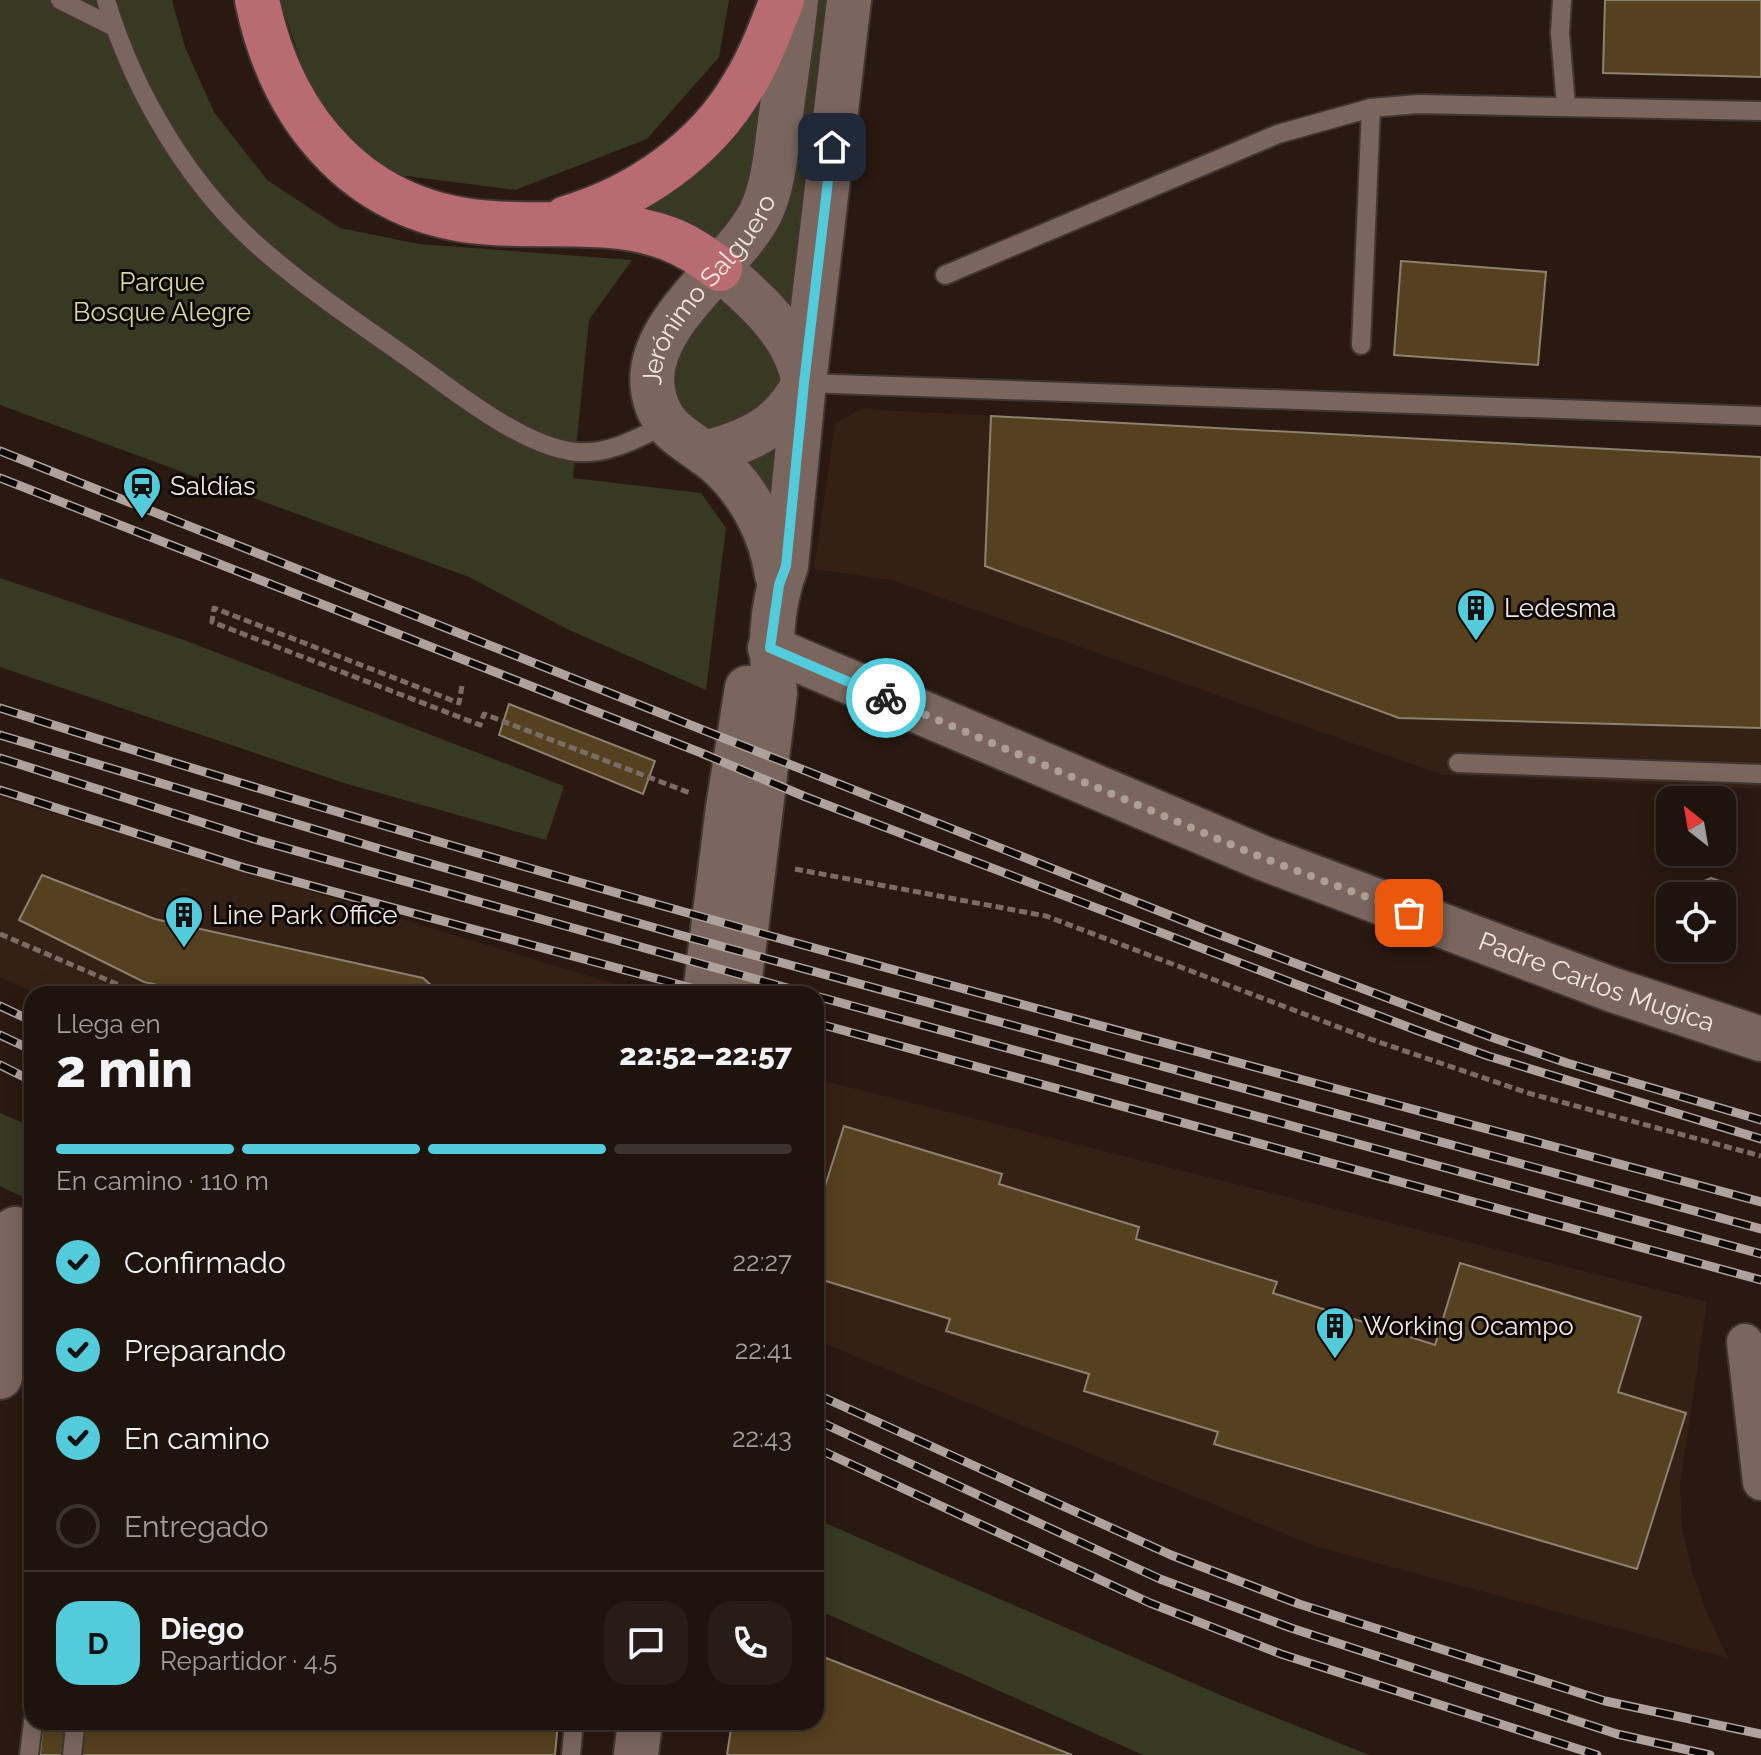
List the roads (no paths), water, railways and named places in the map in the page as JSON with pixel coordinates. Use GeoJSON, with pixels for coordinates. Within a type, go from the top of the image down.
{"type":"FeatureCollection","features":[{"type":"Feature","properties":{"kind":"highway"},"geometry":{"type":"LineString","coordinates":[[257,0],[269,46],[288,91],[320,140],[349,169],[384,193],[425,210],[473,222],[590,225],[651,233],[685,246],[720,269]]}},
{"type":"Feature","properties":{"kind":"highway"},"geometry":{"type":"LineString","coordinates":[[532,224],[568,218],[601,207],[644,183],[690,149],[710,131],[744,85],[782,0]]}},
{"type":"Feature","properties":{"kind":"street","name":"Jerónimo Salguero"},"geometry":{"type":"LineString","coordinates":[[779,585],[768,536],[737,483],[667,424],[654,393],[654,360],[672,324],[751,228],[770,191],[796,0]]}},
{"type":"Feature","properties":{"kind":"street","name":"Jerónimo Salguero"},"geometry":{"type":"LineString","coordinates":[[739,986],[775,693],[770,648],[779,585],[786,566],[849,0]]}},
{"type":"Feature","properties":{"kind":"street"},"geometry":{"type":"LineString","coordinates":[[704,453],[730,447],[757,434],[793,404],[804,383],[794,350],[780,328],[758,302],[720,269]]}},
{"type":"Feature","properties":{"kind":"street","name":"Jerónimo Salguero"},"geometry":{"type":"LineString","coordinates":[[706,986],[746,690],[770,648]]}},
{"type":"Feature","properties":{"kind":"street","name":"Padre Carlos Mugica"},"geometry":{"type":"LineString","coordinates":[[770,648],[1263,858],[1613,990],[1761,1039]]}},
{"type":"Feature","properties":{"kind":"street"},"geometry":{"type":"LineString","coordinates":[[0,1377],[16,1229]]}},
{"type":"Feature","properties":{"kind":"street"},"geometry":{"type":"LineString","coordinates":[[1745,1342],[1761,1482]]}},
{"type":"Feature","properties":{"kind":"street"},"geometry":{"type":"LineString","coordinates":[[636,1755],[639,1730]]}},
{"type":"Feature","properties":{"kind":"lane"},"geometry":{"type":"LineString","coordinates":[[60,0],[114,27]]}},
{"type":"Feature","properties":{"kind":"lane"},"geometry":{"type":"LineString","coordinates":[[106,0],[126,57],[159,120],[189,167],[228,217],[271,258],[479,410],[527,435],[576,452],[619,447],[667,424]]}},
{"type":"Feature","properties":{"kind":"lane"},"geometry":{"type":"LineString","coordinates":[[1562,0],[1560,33],[1566,106]]}},
{"type":"Feature","properties":{"kind":"lane"},"geometry":{"type":"LineString","coordinates":[[945,275],[1278,134],[1371,108],[1418,104],[1761,111]]}},
{"type":"Feature","properties":{"kind":"lane"},"geometry":{"type":"LineString","coordinates":[[1361,345],[1371,108]]}},
{"type":"Feature","properties":{"kind":"lane"},"geometry":{"type":"LineString","coordinates":[[804,383],[1761,416]]}},
{"type":"Feature","properties":{"kind":"lane"},"geometry":{"type":"LineString","coordinates":[[1458,763],[1761,774]]}},
{"type":"Feature","properties":{"kind":"lane"},"geometry":{"type":"LineString","coordinates":[[29,1755],[32,1730]]}},
{"type":"Feature","properties":{"kind":"lane"},"geometry":{"type":"LineString","coordinates":[[72,1755],[75,1730]]}},
{"type":"Feature","properties":{"kind":"lane"},"geometry":{"type":"LineString","coordinates":[[571,1755],[573,1730]]}},
{"type":"Feature","properties":{"kind":"railway"},"geometry":{"type":"LineString","coordinates":[[0,451],[1207,930],[1491,1037],[1567,1063],[1761,1120]]}},
{"type":"Feature","properties":{"kind":"railway"},"geometry":{"type":"LineString","coordinates":[[0,478],[699,752],[806,797],[1416,1030],[1488,1056],[1761,1139]]}},
{"type":"Feature","properties":{"kind":"railway"},"geometry":{"type":"LineString","coordinates":[[0,708],[438,841],[878,966],[1761,1202]]}},
{"type":"Feature","properties":{"kind":"railway"},"geometry":{"type":"LineString","coordinates":[[0,735],[680,935],[1761,1229]]}},
{"type":"Feature","properties":{"kind":"railway"},"geometry":{"type":"LineString","coordinates":[[0,758],[254,839],[780,986]]}},
{"type":"Feature","properties":{"kind":"railway"},"geometry":{"type":"LineString","coordinates":[[0,790],[245,868],[684,986]]}},
{"type":"Feature","properties":{"kind":"railway"},"geometry":{"type":"LineString","coordinates":[[824,998],[1761,1254]]}},
{"type":"Feature","properties":{"kind":"railway"},"geometry":{"type":"LineString","coordinates":[[0,1006],[24,1017]]}},
{"type":"Feature","properties":{"kind":"railway"},"geometry":{"type":"LineString","coordinates":[[824,1025],[1761,1280]]}},
{"type":"Feature","properties":{"kind":"railway"},"geometry":{"type":"LineString","coordinates":[[0,1035],[24,1046]]}},
{"type":"Feature","properties":{"kind":"railway"},"geometry":{"type":"LineString","coordinates":[[0,1065],[24,1077]]}},
{"type":"Feature","properties":{"kind":"railway"},"geometry":{"type":"LineString","coordinates":[[824,1398],[1171,1555],[1299,1604],[1605,1701],[1761,1734]]}},
{"type":"Feature","properties":{"kind":"railway"},"geometry":{"type":"LineString","coordinates":[[824,1424],[1160,1579],[1291,1628],[1617,1734],[1710,1755]]}},
{"type":"Feature","properties":{"kind":"railway"},"geometry":{"type":"LineString","coordinates":[[824,1452],[1150,1603],[1281,1654],[1597,1755]]}},
{"type":"Feature","properties":{"kind":"place","name":"Saldías"},"geometry":{"type":"Point","coordinates":[142,520]}},
{"type":"Feature","properties":{"kind":"place","name":"Ledesma"},"geometry":{"type":"Point","coordinates":[1476,642]}},
{"type":"Feature","properties":{"kind":"place","name":"Line Park Office"},"geometry":{"type":"Point","coordinates":[184,949]}},
{"type":"Feature","properties":{"kind":"place","name":"Working Ocampo"},"geometry":{"type":"Point","coordinates":[1335,1360]}},
{"type":"Feature","properties":{"kind":"park label","name":"Parque Bosque Alegre"},"geometry":{"type":"Point","coordinates":[162,297]}}]}
